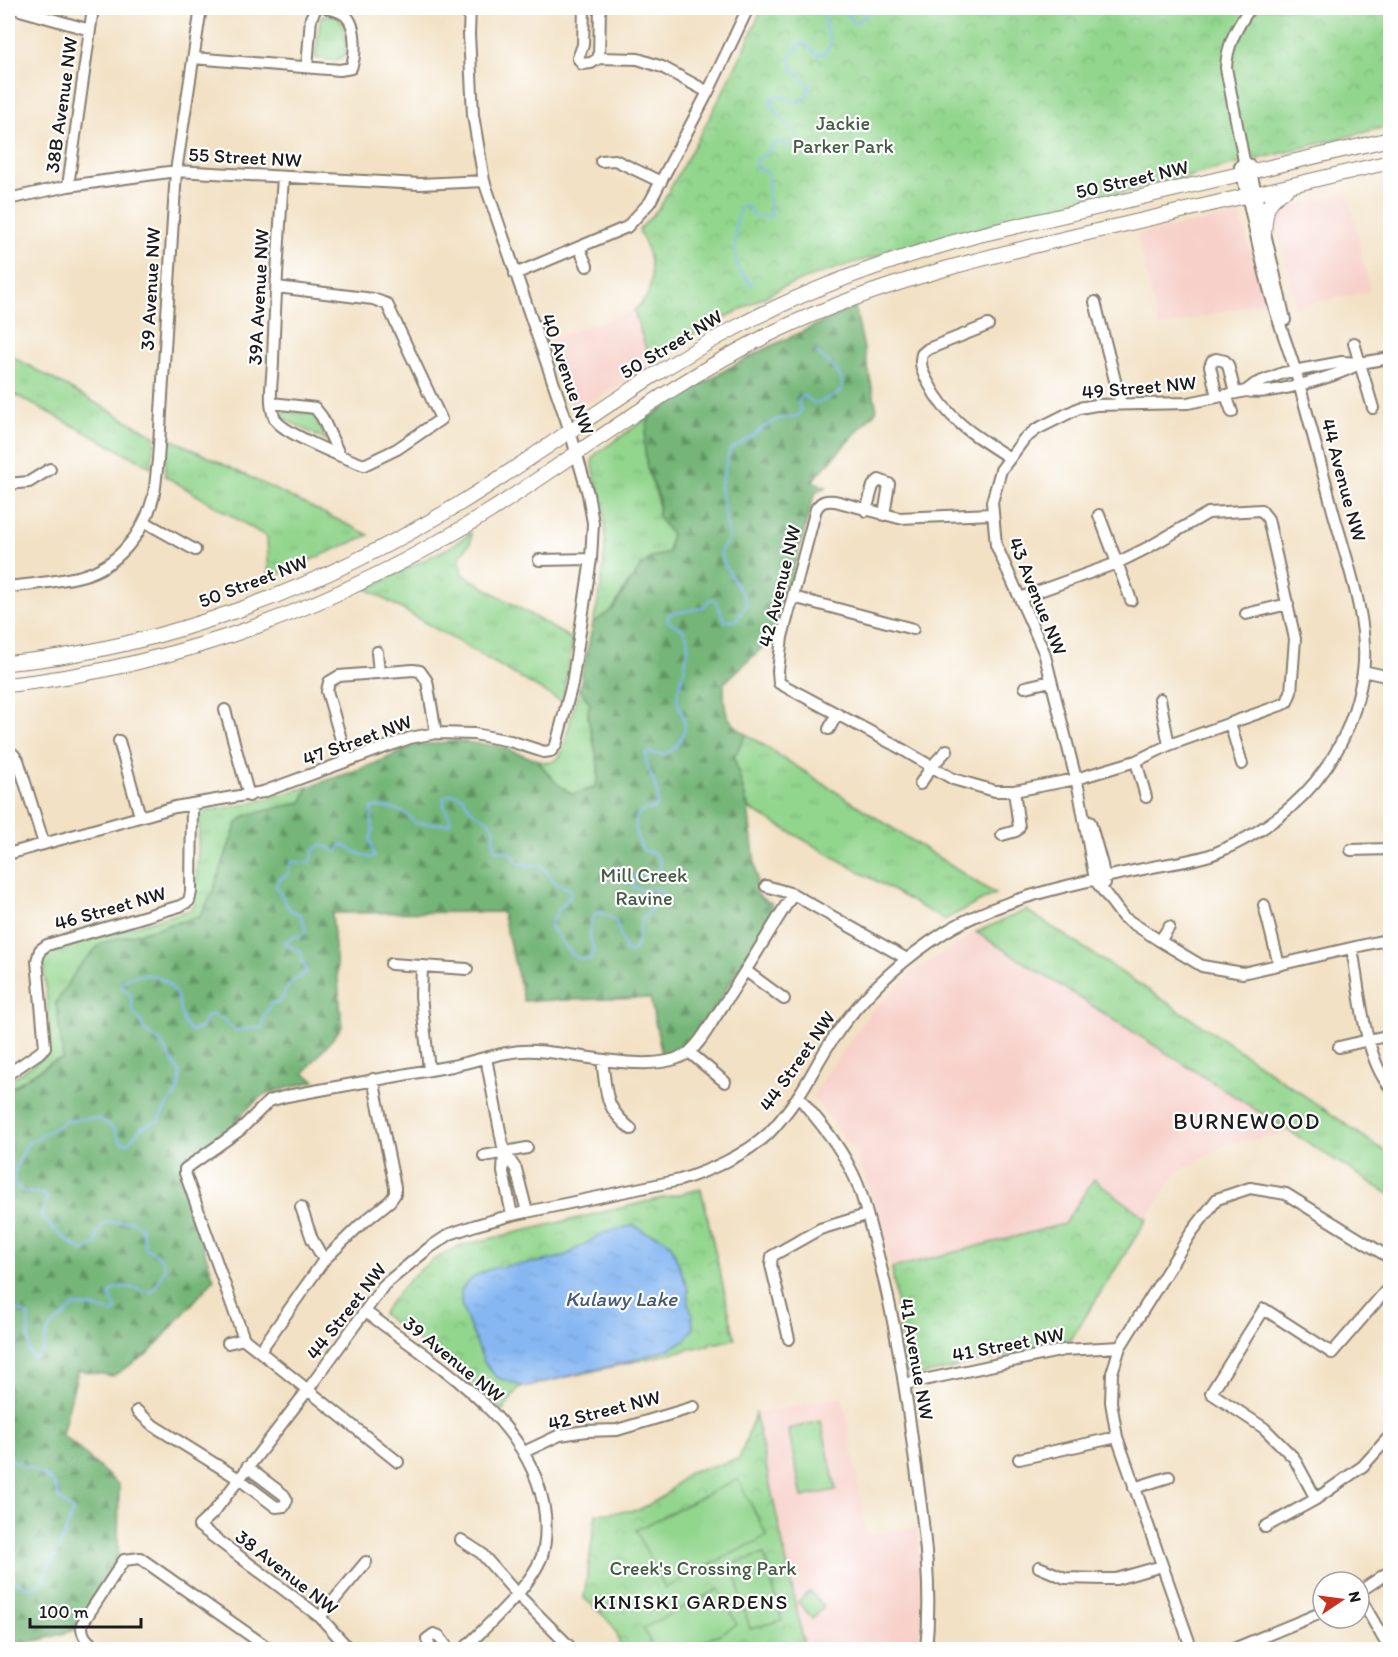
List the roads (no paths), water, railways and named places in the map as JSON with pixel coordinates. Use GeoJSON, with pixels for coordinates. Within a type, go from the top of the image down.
{"type":"FeatureCollection","features":[{"type":"Feature","properties":{"kind":"main road","name":"50 Street NW"},"geometry":{"type":"LineString","coordinates":[[8,663],[136,640],[212,618],[291,589],[387,545],[467,499],[695,349],[801,295],[836,280],[913,253],[975,236],[1245,169],[1390,139]]}},
{"type":"Feature","properties":{"kind":"main road","name":"50 Street NW"},"geometry":{"type":"LineString","coordinates":[[8,685],[84,675],[204,644],[286,615],[363,582],[421,552],[488,512],[662,397],[736,352],[776,331],[856,297],[982,257],[1390,162]]}},
{"type":"Feature","properties":{"kind":"main road"},"geometry":{"type":"LineString","coordinates":[[1264,233],[1266,212],[1270,202],[1295,184]]}},
{"type":"Feature","properties":{"kind":"street","name":"38B Avenue NW"},"geometry":{"type":"LineString","coordinates":[[13,8],[90,30]]}},
{"type":"Feature","properties":{"kind":"street","name":"38B Avenue NW"},"geometry":{"type":"LineString","coordinates":[[68,186],[93,8]]}},
{"type":"Feature","properties":{"kind":"street","name":"39 Avenue NW"},"geometry":{"type":"LineString","coordinates":[[8,587],[83,576],[107,564],[127,547],[145,522],[153,497],[158,461],[176,171],[201,8]]}},
{"type":"Feature","properties":{"kind":"street"},"geometry":{"type":"LineString","coordinates":[[307,67],[311,18],[316,8]]}},
{"type":"Feature","properties":{"kind":"street"},"geometry":{"type":"LineString","coordinates":[[193,58],[351,68],[354,40],[349,20],[344,14],[328,8]]}},
{"type":"Feature","properties":{"kind":"street","name":"40 Avenue NW"},"geometry":{"type":"LineString","coordinates":[[470,8],[473,115],[484,181],[570,431],[588,494],[593,523],[591,559],[569,699],[556,745],[548,752]]}},
{"type":"Feature","properties":{"kind":"street"},"geometry":{"type":"LineString","coordinates":[[584,8],[583,45],[578,58],[582,64],[591,63],[599,58],[638,59],[662,67],[708,92]]}},
{"type":"Feature","properties":{"kind":"street"},"geometry":{"type":"LineString","coordinates":[[599,58],[600,8]]}},
{"type":"Feature","properties":{"kind":"street"},"geometry":{"type":"LineString","coordinates":[[515,274],[627,227],[650,202],[708,92],[748,8]]}},
{"type":"Feature","properties":{"kind":"street","name":"44 Avenue NW"},"geometry":{"type":"LineString","coordinates":[[1250,8],[1231,40],[1226,68],[1271,297],[1299,384],[1359,611],[1363,671]]}},
{"type":"Feature","properties":{"kind":"street"},"geometry":{"type":"LineString","coordinates":[[602,161],[615,160],[661,182]]}},
{"type":"Feature","properties":{"kind":"street","name":"55 Street NW"},"geometry":{"type":"LineString","coordinates":[[8,199],[122,177],[176,171],[420,184],[484,181]]}},
{"type":"Feature","properties":{"kind":"street","name":"39A Avenue NW"},"geometry":{"type":"LineString","coordinates":[[283,177],[272,403],[274,418],[279,424],[340,456]]}},
{"type":"Feature","properties":{"kind":"street","name":"44 Avenue NW"},"geometry":{"type":"LineString","coordinates":[[1251,195],[1264,233],[1295,371]]}},
{"type":"Feature","properties":{"kind":"street"},"geometry":{"type":"LineString","coordinates":[[579,247],[587,266]]}},
{"type":"Feature","properties":{"kind":"street"},"geometry":{"type":"LineString","coordinates":[[272,403],[315,408],[322,417],[340,456],[364,465],[397,449],[441,418],[387,304],[373,298],[277,287]]}},
{"type":"Feature","properties":{"kind":"street"},"geometry":{"type":"LineString","coordinates":[[1095,302],[1120,404]]}},
{"type":"Feature","properties":{"kind":"street"},"geometry":{"type":"LineString","coordinates":[[988,326],[928,349],[922,354],[921,367],[935,398],[949,415],[967,430],[1010,458]]}},
{"type":"Feature","properties":{"kind":"street"},"geometry":{"type":"LineString","coordinates":[[1354,343],[1373,408]]}},
{"type":"Feature","properties":{"kind":"street"},"geometry":{"type":"LineString","coordinates":[[1360,363],[1390,358]]}},
{"type":"Feature","properties":{"kind":"street","name":"49 Street NW"},"geometry":{"type":"LineString","coordinates":[[1246,391],[1255,384],[1284,373],[1342,362],[1360,363]]}},
{"type":"Feature","properties":{"kind":"street","name":"49 Street NW"},"geometry":{"type":"LineString","coordinates":[[1010,458],[1024,439],[1037,429],[1079,408],[1120,404],[1161,405],[1246,391],[1257,393],[1287,388],[1348,371],[1360,363]]}},
{"type":"Feature","properties":{"kind":"street","name":"49 Street NW"},"geometry":{"type":"LineString","coordinates":[[1226,395],[1232,412]]}},
{"type":"Feature","properties":{"kind":"street","name":"43 Avenue NW"},"geometry":{"type":"LineString","coordinates":[[1010,458],[998,477],[992,502],[996,545],[1044,651],[1105,891],[1123,917],[1160,941]]}},
{"type":"Feature","properties":{"kind":"street"},"geometry":{"type":"LineString","coordinates":[[8,484],[28,482],[50,469]]}},
{"type":"Feature","properties":{"kind":"street"},"geometry":{"type":"LineString","coordinates":[[884,515],[889,484],[879,480],[873,486],[866,511],[884,515],[899,518],[992,514]]}},
{"type":"Feature","properties":{"kind":"street","name":"42 Avenue NW"},"geometry":{"type":"LineString","coordinates":[[837,714],[779,683],[782,637],[816,509],[824,501],[835,501],[866,511]]}},
{"type":"Feature","properties":{"kind":"street"},"geometry":{"type":"LineString","coordinates":[[829,729],[837,714],[953,779],[995,791],[1014,791],[1076,779],[1136,761],[1169,745],[1287,702],[1291,692],[1296,639],[1268,519],[1262,510],[1206,508],[1149,547],[1117,563],[1020,598]]}},
{"type":"Feature","properties":{"kind":"street"},"geometry":{"type":"LineString","coordinates":[[1100,515],[1131,600]]}},
{"type":"Feature","properties":{"kind":"street"},"geometry":{"type":"LineString","coordinates":[[145,522],[195,550]]}},
{"type":"Feature","properties":{"kind":"street"},"geometry":{"type":"LineString","coordinates":[[539,560],[591,559]]}},
{"type":"Feature","properties":{"kind":"street"},"geometry":{"type":"LineString","coordinates":[[793,597],[913,629]]}},
{"type":"Feature","properties":{"kind":"street"},"geometry":{"type":"LineString","coordinates":[[1245,614],[1288,604]]}},
{"type":"Feature","properties":{"kind":"street"},"geometry":{"type":"LineString","coordinates":[[378,652],[379,673]]}},
{"type":"Feature","properties":{"kind":"street"},"geometry":{"type":"LineString","coordinates":[[347,760],[328,694],[329,682],[339,676],[412,670],[423,673],[427,681],[436,733]]}},
{"type":"Feature","properties":{"kind":"street"},"geometry":{"type":"LineString","coordinates":[[1363,671],[1390,677]]}},
{"type":"Feature","properties":{"kind":"street","name":"44 Street NW"},"geometry":{"type":"LineString","coordinates":[[199,1526],[213,1513],[308,1391],[384,1285],[429,1248],[450,1234],[512,1215],[680,1180],[705,1172],[736,1155],[767,1134],[798,1096],[832,1039],[866,997],[907,959],[947,931],[986,912],[1017,901],[1100,878],[1214,853],[1260,830],[1289,809],[1322,776],[1333,758],[1353,713],[1363,671]]}},
{"type":"Feature","properties":{"kind":"street","name":"43 Avenue NW"},"geometry":{"type":"LineString","coordinates":[[1024,687],[1051,681]]}},
{"type":"Feature","properties":{"kind":"street"},"geometry":{"type":"LineString","coordinates":[[1160,699],[1169,745]]}},
{"type":"Feature","properties":{"kind":"street"},"geometry":{"type":"LineString","coordinates":[[225,710],[249,796]]}},
{"type":"Feature","properties":{"kind":"street"},"geometry":{"type":"LineString","coordinates":[[1230,723],[1242,764]]}},
{"type":"Feature","properties":{"kind":"street","name":"47 Street NW"},"geometry":{"type":"LineString","coordinates":[[8,854],[140,816],[192,804],[249,796],[289,784],[400,740],[436,733],[484,735],[548,752]]}},
{"type":"Feature","properties":{"kind":"street"},"geometry":{"type":"LineString","coordinates":[[119,741],[140,816]]}},
{"type":"Feature","properties":{"kind":"street"},"geometry":{"type":"LineString","coordinates":[[920,784],[947,750]]}},
{"type":"Feature","properties":{"kind":"street"},"geometry":{"type":"LineString","coordinates":[[12,755],[44,844]]}},
{"type":"Feature","properties":{"kind":"street"},"geometry":{"type":"LineString","coordinates":[[1136,761],[1146,797]]}},
{"type":"Feature","properties":{"kind":"street"},"geometry":{"type":"LineString","coordinates":[[1002,835],[1016,831],[1019,827],[1014,791]]}},
{"type":"Feature","properties":{"kind":"street","name":"46 Street NW"},"geometry":{"type":"LineString","coordinates":[[8,1074],[45,1047],[37,961],[40,950],[47,945],[180,906],[189,901],[192,892],[192,804]]}},
{"type":"Feature","properties":{"kind":"street"},"geometry":{"type":"LineString","coordinates":[[1351,850],[1390,849]]}},
{"type":"Feature","properties":{"kind":"street"},"geometry":{"type":"LineString","coordinates":[[766,886],[792,894],[907,959]]}},
{"type":"Feature","properties":{"kind":"street"},"geometry":{"type":"LineString","coordinates":[[398,1462],[244,1339],[185,1169],[240,1130],[269,1101],[510,1052],[535,1050],[602,1060],[661,1063],[676,1059],[689,1052],[702,1038],[746,971],[792,894]]}},
{"type":"Feature","properties":{"kind":"street"},"geometry":{"type":"LineString","coordinates":[[1264,905],[1279,965]]}},
{"type":"Feature","properties":{"kind":"street"},"geometry":{"type":"LineString","coordinates":[[1169,927],[1160,941],[1202,966],[1243,979],[1279,965],[1390,939]]}},
{"type":"Feature","properties":{"kind":"street"},"geometry":{"type":"LineString","coordinates":[[1352,948],[1368,1040],[1383,1078],[1390,1087]]}},
{"type":"Feature","properties":{"kind":"street"},"geometry":{"type":"LineString","coordinates":[[391,964],[467,969]]}},
{"type":"Feature","properties":{"kind":"street"},"geometry":{"type":"LineString","coordinates":[[422,966],[421,996],[429,1070]]}},
{"type":"Feature","properties":{"kind":"street"},"geometry":{"type":"LineString","coordinates":[[746,971],[784,999]]}},
{"type":"Feature","properties":{"kind":"street"},"geometry":{"type":"LineString","coordinates":[[1339,1047],[1390,1035]]}},
{"type":"Feature","properties":{"kind":"street"},"geometry":{"type":"LineString","coordinates":[[689,1052],[725,1082]]}},
{"type":"Feature","properties":{"kind":"street"},"geometry":{"type":"LineString","coordinates":[[486,1058],[504,1152],[502,1172],[512,1215]]}},
{"type":"Feature","properties":{"kind":"street"},"geometry":{"type":"LineString","coordinates":[[602,1060],[611,1110],[616,1118],[631,1129]]}},
{"type":"Feature","properties":{"kind":"street"},"geometry":{"type":"LineString","coordinates":[[261,1351],[324,1260],[395,1194],[373,1079]]}},
{"type":"Feature","properties":{"kind":"street","name":"41 Avenue NW"},"geometry":{"type":"LineString","coordinates":[[798,1096],[822,1125],[852,1170],[887,1287],[905,1384],[928,1568],[929,1618],[926,1650]]}},
{"type":"Feature","properties":{"kind":"street"},"geometry":{"type":"LineString","coordinates":[[484,1156],[527,1148]]}},
{"type":"Feature","properties":{"kind":"street"},"geometry":{"type":"LineString","coordinates":[[504,1152],[516,1169],[527,1212]]}},
{"type":"Feature","properties":{"kind":"street"},"geometry":{"type":"LineString","coordinates":[[1192,1650],[1117,1437],[1111,1402],[1112,1373],[1120,1347],[1191,1233],[1217,1199],[1250,1188],[1286,1194],[1390,1258]]}},
{"type":"Feature","properties":{"kind":"street"},"geometry":{"type":"LineString","coordinates":[[301,1208],[312,1239],[324,1260]]}},
{"type":"Feature","properties":{"kind":"street"},"geometry":{"type":"LineString","coordinates":[[789,1339],[770,1260],[772,1256],[810,1233],[866,1215]]}},
{"type":"Feature","properties":{"kind":"street"},"geometry":{"type":"LineString","coordinates":[[1316,1499],[1294,1458],[1264,1428],[1211,1393],[1264,1309],[1332,1353],[1390,1286]]}},
{"type":"Feature","properties":{"kind":"street","name":"39 Avenue NW"},"geometry":{"type":"LineString","coordinates":[[366,1312],[447,1372],[495,1414],[524,1452],[540,1489],[546,1527],[542,1555],[517,1594]]}},
{"type":"Feature","properties":{"kind":"street"},"geometry":{"type":"LineString","coordinates":[[228,1344],[244,1339]]}},
{"type":"Feature","properties":{"kind":"street","name":"41 Street NW"},"geometry":{"type":"LineString","coordinates":[[905,1384],[1064,1350],[1120,1347]]}},
{"type":"Feature","properties":{"kind":"street","name":"42 Street NW"},"geometry":{"type":"LineString","coordinates":[[524,1452],[560,1435],[617,1430],[694,1407]]}},
{"type":"Feature","properties":{"kind":"street"},"geometry":{"type":"LineString","coordinates":[[137,1411],[154,1425],[238,1479],[276,1507],[281,1508],[286,1504],[285,1496],[247,1467]]}},
{"type":"Feature","properties":{"kind":"street"},"geometry":{"type":"LineString","coordinates":[[1265,1527],[1316,1499],[1363,1466],[1390,1436]]}},
{"type":"Feature","properties":{"kind":"street"},"geometry":{"type":"LineString","coordinates":[[1019,1459],[1117,1437]]}},
{"type":"Feature","properties":{"kind":"street"},"geometry":{"type":"LineString","coordinates":[[1134,1488],[1169,1477]]}},
{"type":"Feature","properties":{"kind":"street","name":"38 Avenue NW"},"geometry":{"type":"LineString","coordinates":[[199,1526],[320,1617],[350,1650]]}},
{"type":"Feature","properties":{"kind":"street"},"geometry":{"type":"LineString","coordinates":[[461,1540],[481,1553],[517,1594],[569,1646]]}},
{"type":"Feature","properties":{"kind":"street"},"geometry":{"type":"LineString","coordinates":[[100,1650],[83,1635],[82,1624],[124,1560],[132,1557],[140,1558],[271,1650]]}},
{"type":"Feature","properties":{"kind":"street"},"geometry":{"type":"LineString","coordinates":[[320,1617],[366,1562]]}},
{"type":"Feature","properties":{"kind":"street"},"geometry":{"type":"LineString","coordinates":[[1039,1567],[1065,1578],[1116,1579],[1162,1566]]}},
{"type":"Feature","properties":{"kind":"street"},"geometry":{"type":"LineString","coordinates":[[1371,1585],[1390,1571]]}},
{"type":"Feature","properties":{"kind":"street"},"geometry":{"type":"LineString","coordinates":[[463,1650],[517,1594]]}},
{"type":"Feature","properties":{"kind":"street"},"geometry":{"type":"LineString","coordinates":[[1371,1616],[1390,1650]]}},
{"type":"Feature","properties":{"kind":"street"},"geometry":{"type":"LineString","coordinates":[[1232,1650],[1311,1617]]}},
{"type":"Feature","properties":{"kind":"street"},"geometry":{"type":"LineString","coordinates":[[430,1650],[427,1639],[430,1635],[436,1634],[449,1650]]}},
{"type":"Feature","properties":{"kind":"water","name":"Kulawy Lake"},"geometry":{"type":"Polygon","coordinates":[[[634,1225],[671,1244],[688,1289],[688,1303],[692,1314],[693,1328],[685,1340],[672,1348],[620,1364],[524,1387],[496,1377],[484,1362],[461,1304],[461,1290],[471,1280],[493,1268],[558,1258],[610,1231],[634,1225]]]}},
{"type":"Feature","properties":{"kind":"waterway"},"geometry":{"type":"LineString","coordinates":[[752,285],[737,266],[736,224],[743,205],[747,206],[754,216],[772,216],[768,176],[766,171],[756,167],[756,160],[776,142],[799,145],[794,131],[774,110],[772,104],[772,97],[779,96],[798,103],[805,98],[808,92],[809,84],[793,71],[790,56],[803,42],[818,55],[826,52],[831,43],[824,21],[829,9],[845,11],[855,23],[876,8]]}},
{"type":"Feature","properties":{"kind":"waterway"},"geometry":{"type":"LineString","coordinates":[[680,686],[688,641],[683,630],[667,620],[669,614],[703,608],[710,599],[716,601],[725,621],[736,621],[747,604],[725,565],[720,551],[729,539],[720,487],[730,449],[772,422],[781,418],[798,416],[801,410],[798,403],[803,395],[814,403],[840,393],[842,387],[840,375],[816,352]]}},
{"type":"Feature","properties":{"kind":"waterway"},"geometry":{"type":"LineString","coordinates":[[8,1317],[18,1312],[28,1315],[29,1352],[33,1358],[38,1357],[49,1330],[73,1306],[92,1307],[114,1313],[117,1309],[109,1296],[113,1291],[128,1287],[153,1292],[165,1268],[158,1256],[146,1249],[141,1227],[132,1221],[104,1223],[97,1233],[96,1244],[84,1251],[61,1235],[41,1216],[47,1197],[37,1193],[26,1193],[13,1181],[15,1170],[27,1144],[66,1121],[90,1118],[102,1120],[114,1129],[121,1142],[128,1143],[142,1127],[159,1120],[167,1104],[175,1096],[180,1085],[180,1072],[157,1039],[145,1032],[132,1010],[131,995],[121,986],[122,982],[146,975],[154,976],[167,983],[177,997],[184,1024],[191,1031],[202,1028],[206,1017],[212,1015],[224,1020],[234,1030],[262,1028],[264,1016],[272,1003],[278,1003],[290,984],[307,971],[302,961],[301,951],[285,942],[306,932],[301,915],[290,910],[276,886],[279,879],[289,874],[289,866],[292,862],[310,863],[313,851],[321,845],[336,852],[339,851],[341,845],[345,845],[371,858],[374,856],[370,839],[373,830],[371,811],[373,807],[396,809],[406,814],[415,823],[449,824],[451,820],[444,807],[444,797],[453,794],[463,797],[471,810],[488,820],[495,830],[493,837],[495,849],[511,853],[518,863],[541,865],[557,884],[570,889],[571,895],[558,910],[550,925],[572,954],[583,959],[590,959],[594,951],[590,928],[595,914],[601,912],[616,921],[625,950],[631,953],[637,944],[642,920],[663,892],[659,889],[642,890],[634,887],[632,879],[636,875],[655,875],[660,869],[660,862],[655,853],[644,851],[641,846],[636,833],[636,824],[638,814],[647,809],[655,809],[657,802],[658,794],[648,767],[646,753],[665,754],[669,752],[677,745],[684,732],[684,722],[678,704],[678,689]]}},
{"type":"Feature","properties":{"kind":"waterway"},"geometry":{"type":"LineString","coordinates":[[8,1459],[47,1478],[57,1490],[58,1498],[73,1511],[62,1542],[40,1584],[30,1588],[8,1578]]}},
{"type":"Feature","properties":{"kind":"district","name":"BURNEWOOD"},"geometry":{"type":"Point","coordinates":[1247,1121]}},
{"type":"Feature","properties":{"kind":"district","name":"KINISKI GARDENS"},"geometry":{"type":"Point","coordinates":[691,1601]}},
{"type":"Feature","properties":{"kind":"park label","name":"Jackie Parker Park"},"geometry":{"type":"Point","coordinates":[843,134]}},
{"type":"Feature","properties":{"kind":"park label","name":"Mill Creek Ravine"},"geometry":{"type":"Point","coordinates":[644,886]}},
{"type":"Feature","properties":{"kind":"park label","name":"Creek's Crossing Park"},"geometry":{"type":"Point","coordinates":[703,1568]}}]}
